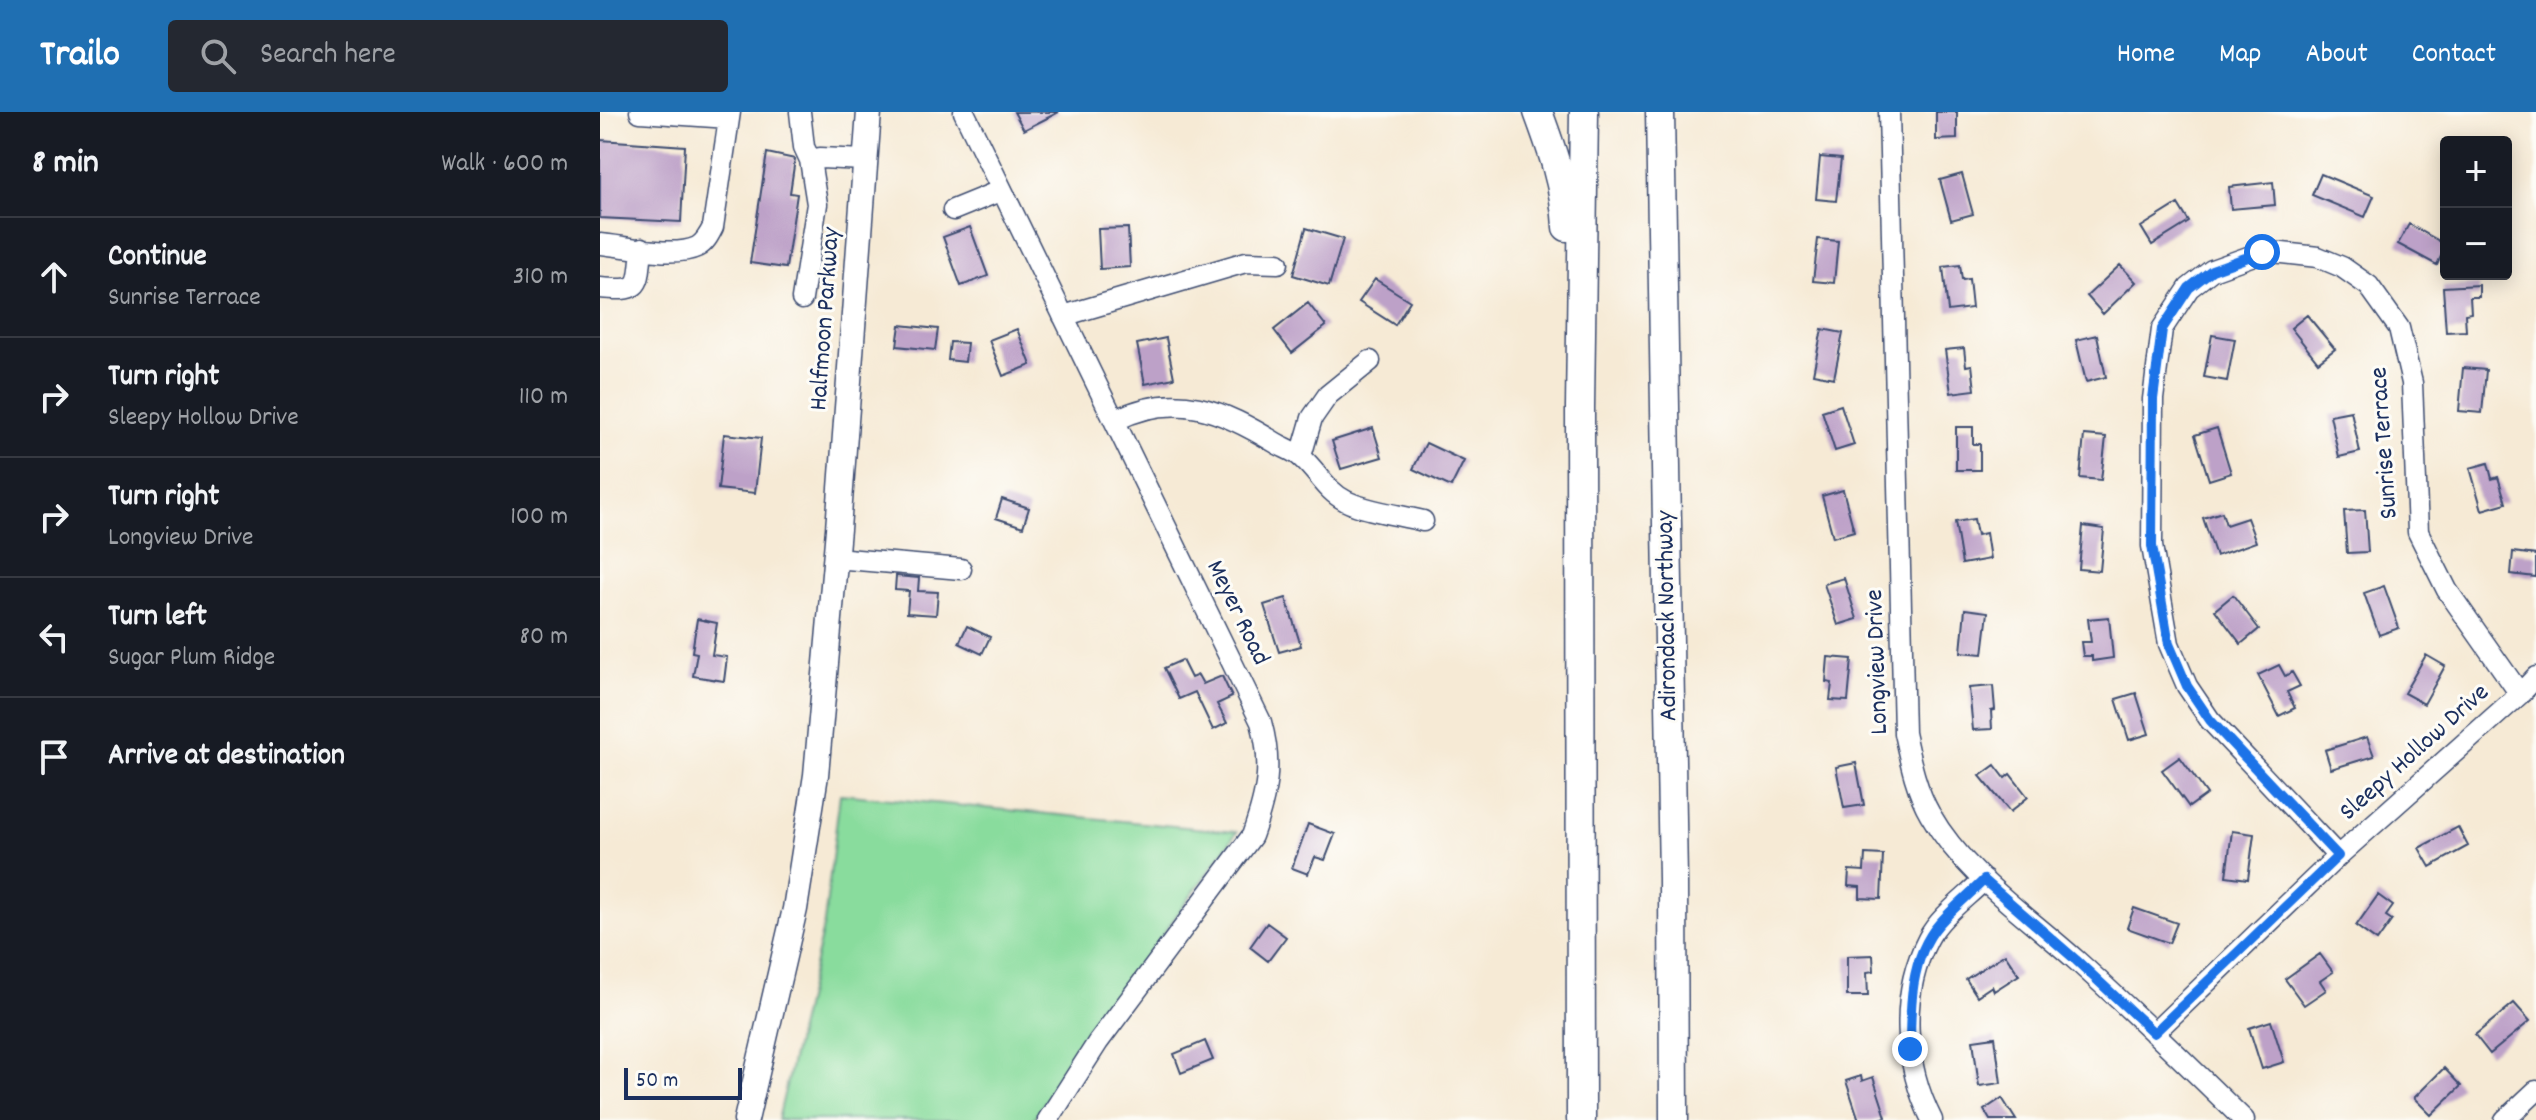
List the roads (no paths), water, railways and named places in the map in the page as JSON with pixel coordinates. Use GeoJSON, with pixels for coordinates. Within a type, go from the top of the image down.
{"type":"FeatureCollection","features":[{"type":"Feature","properties":{"kind":"highway"},"geometry":{"type":"LineString","coordinates":[[1538,112],[1566,199],[1580,407]]}},
{"type":"Feature","properties":{"kind":"highway"},"geometry":{"type":"LineString","coordinates":[[1581,1120],[1580,407],[1584,112]]}},
{"type":"Feature","properties":{"kind":"highway","name":"Adirondack Northway"},"geometry":{"type":"LineString","coordinates":[[1660,112],[1674,1120]]}},
{"type":"Feature","properties":{"kind":"main road","name":"Halfmoon Parkway"},"geometry":{"type":"LineString","coordinates":[[746,1120],[799,879],[816,775],[869,112]]}},
{"type":"Feature","properties":{"kind":"street"},"geometry":{"type":"LineString","coordinates":[[600,244],[676,251],[697,247],[707,239],[713,227],[730,115],[640,112]]}},
{"type":"Feature","properties":{"kind":"street"},"geometry":{"type":"LineString","coordinates":[[800,112],[804,147],[810,160],[817,204],[802,299]]}},
{"type":"Feature","properties":{"kind":"street","name":"Meyer Road"},"geometry":{"type":"LineString","coordinates":[[964,112],[1261,722],[1266,742],[1265,799],[1252,836],[1098,1042],[1052,1119]]}},
{"type":"Feature","properties":{"kind":"street","name":"Longview Drive"},"geometry":{"type":"LineString","coordinates":[[1889,112],[1904,733],[1913,773],[1929,813],[1948,841],[1984,880],[2076,960],[2244,1120]]}},
{"type":"Feature","properties":{"kind":"street"},"geometry":{"type":"LineString","coordinates":[[810,160],[865,160]]}},
{"type":"Feature","properties":{"kind":"street"},"geometry":{"type":"LineString","coordinates":[[953,210],[1002,190]]}},
{"type":"Feature","properties":{"kind":"street"},"geometry":{"type":"LineString","coordinates":[[600,288],[624,290],[639,282],[642,248]]}},
{"type":"Feature","properties":{"kind":"street","name":"Sunrise Terrace"},"geometry":{"type":"LineString","coordinates":[[2338,856],[2210,720],[2187,686],[2169,644],[2152,546],[2153,399],[2162,329],[2189,288],[2212,270],[2262,252],[2318,257],[2342,267],[2369,286],[2377,296],[2399,328],[2412,383],[2418,532],[2447,590],[2520,694]]}},
{"type":"Feature","properties":{"kind":"street"},"geometry":{"type":"LineString","coordinates":[[1063,316],[1246,262],[1278,263]]}},
{"type":"Feature","properties":{"kind":"street"},"geometry":{"type":"LineString","coordinates":[[1301,456],[1312,418],[1328,395],[1370,361]]}},
{"type":"Feature","properties":{"kind":"street"},"geometry":{"type":"LineString","coordinates":[[1116,420],[1138,409],[1195,406],[1250,426],[1301,456],[1327,488],[1347,501],[1423,521]]}},
{"type":"Feature","properties":{"kind":"street"},"geometry":{"type":"LineString","coordinates":[[835,558],[961,569]]}},
{"type":"Feature","properties":{"kind":"street","name":"Sleepy Hollow Drive"},"geometry":{"type":"LineString","coordinates":[[2154,1033],[2338,856],[2536,677]]}},
{"type":"Feature","properties":{"kind":"street"},"geometry":{"type":"LineString","coordinates":[[1932,1120],[1915,1080],[1910,1049],[1910,1007],[1915,976],[1928,939],[1938,925],[1984,880]]}},
{"type":"Feature","properties":{"kind":"street"},"geometry":{"type":"LineString","coordinates":[[2505,1120],[2536,1091]]}}]}
